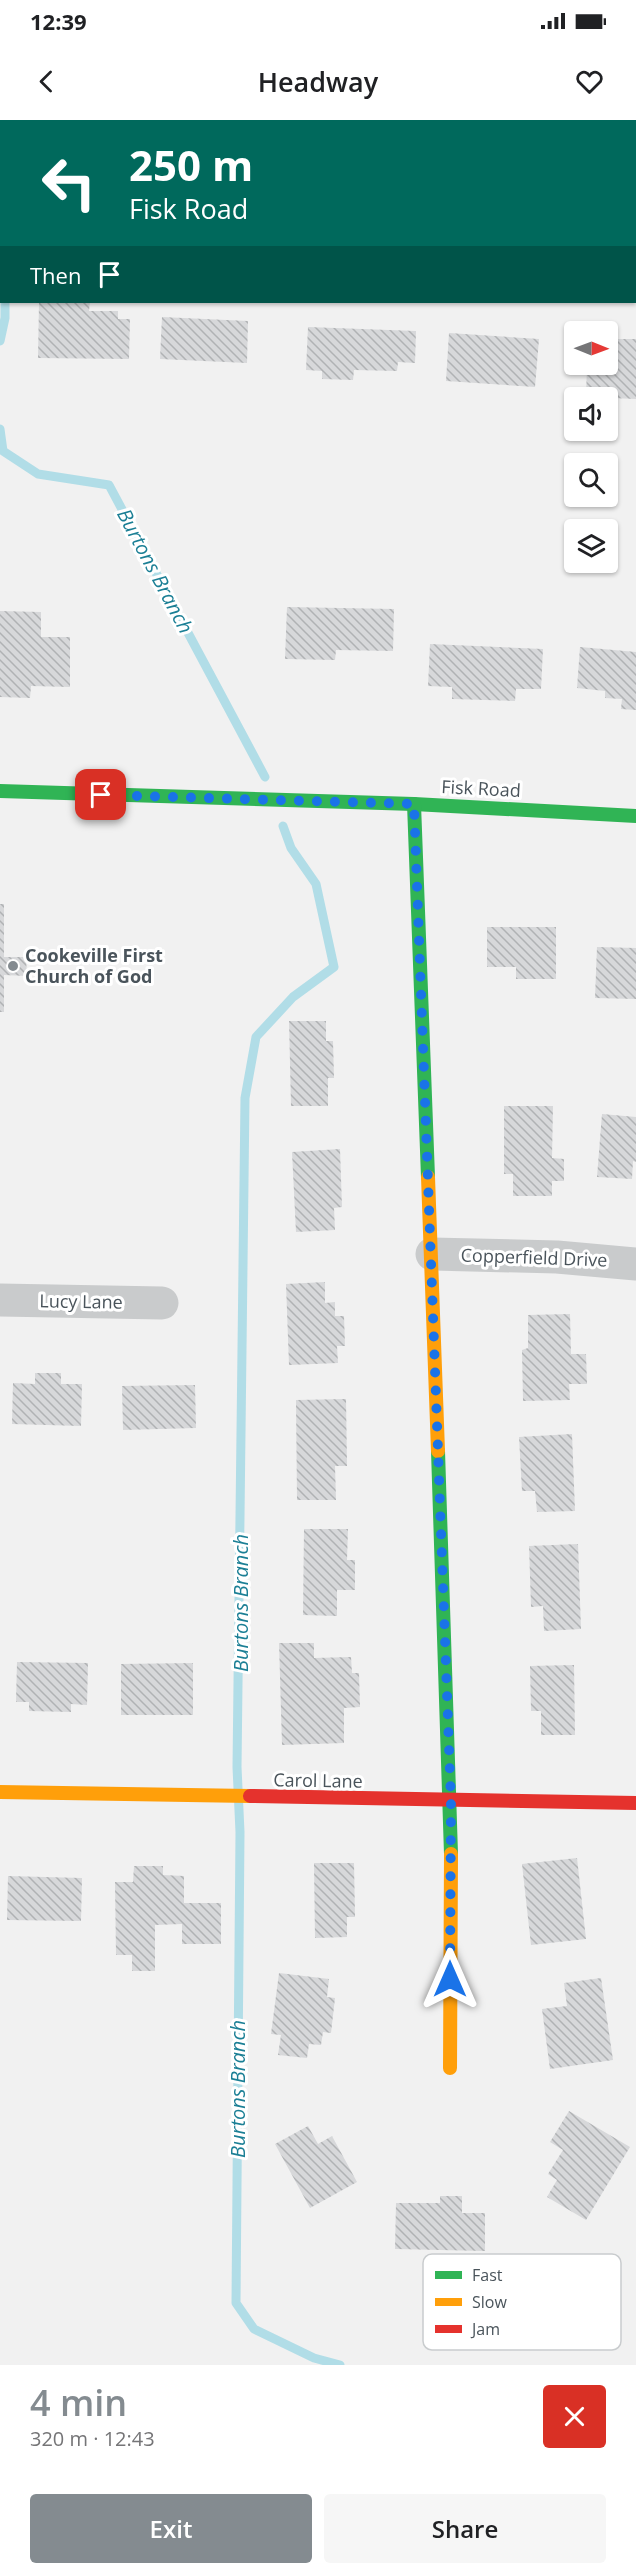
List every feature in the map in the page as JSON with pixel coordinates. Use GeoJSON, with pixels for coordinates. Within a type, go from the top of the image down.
{"type":"FeatureCollection","features":[{"type":"Feature","properties":{"kind":"street","name":"Fisk Road"},"geometry":{"type":"LineString","coordinates":[[0,791],[414,804],[636,816]]}},
{"type":"Feature","properties":{"kind":"street"},"geometry":{"type":"LineString","coordinates":[[414,804],[451,1801],[450,2068]]}},
{"type":"Feature","properties":{"kind":"street","name":"Copperfield Drive"},"geometry":{"type":"LineString","coordinates":[[432,1254],[557,1257],[636,1264]]}},
{"type":"Feature","properties":{"kind":"street","name":"Lucy Lane"},"geometry":{"type":"LineString","coordinates":[[0,1300],[162,1303]]}},
{"type":"Feature","properties":{"kind":"street","name":"Carol Lane"},"geometry":{"type":"LineString","coordinates":[[0,1792],[636,1803]]}},
{"type":"Feature","properties":{"kind":"building"},"geometry":{"type":"Polygon","coordinates":[[[39,303],[90,303],[89,311],[118,311],[118,319],[130,319],[129,359],[38,358],[39,303]]]}},
{"type":"Feature","properties":{"kind":"building"},"geometry":{"type":"Polygon","coordinates":[[[162,317],[248,321],[247,363],[160,359],[162,317]]]}},
{"type":"Feature","properties":{"kind":"building"},"geometry":{"type":"Polygon","coordinates":[[[308,327],[416,331],[415,363],[398,362],[397,371],[354,370],[353,380],[322,379],[322,371],[306,370],[308,327]]]}},
{"type":"Feature","properties":{"kind":"building"},"geometry":{"type":"Polygon","coordinates":[[[449,333],[539,339],[535,387],[446,381],[449,333]]]}},
{"type":"Feature","properties":{"kind":"building"},"geometry":{"type":"Polygon","coordinates":[[[618,339],[636,339],[636,399],[618,398],[618,387],[586,387],[587,375],[618,375],[618,339]]]}},
{"type":"Feature","properties":{"kind":"building"},"geometry":{"type":"Polygon","coordinates":[[[287,607],[394,609],[393,651],[336,650],[335,660],[285,659],[287,607]]]}},
{"type":"Feature","properties":{"kind":"building"},"geometry":{"type":"Polygon","coordinates":[[[0,611],[41,612],[41,637],[70,637],[70,687],[31,686],[30,698],[0,697],[0,611]]]}},
{"type":"Feature","properties":{"kind":"building"},"geometry":{"type":"Polygon","coordinates":[[[430,644],[543,649],[541,689],[516,689],[515,701],[452,699],[452,687],[428,686],[430,644]]]}},
{"type":"Feature","properties":{"kind":"building"},"geometry":{"type":"Polygon","coordinates":[[[580,647],[636,652],[636,710],[621,709],[622,699],[605,698],[605,691],[577,688],[580,647]]]}},
{"type":"Feature","properties":{"kind":"building","name":"Cookeville First Church of God"},"geometry":{"type":"Polygon","coordinates":[[[0,904],[4,904],[4,957],[26,957],[27,976],[4,975],[4,1012],[0,1012],[0,904]]]}},
{"type":"Feature","properties":{"kind":"building"},"geometry":{"type":"Polygon","coordinates":[[[487,927],[556,927],[556,979],[516,979],[516,967],[487,967],[487,927]]]}},
{"type":"Feature","properties":{"kind":"building"},"geometry":{"type":"Polygon","coordinates":[[[597,947],[636,948],[636,999],[595,998],[597,947]]]}},
{"type":"Feature","properties":{"kind":"building"},"geometry":{"type":"Polygon","coordinates":[[[289,1021],[326,1021],[326,1041],[333,1041],[334,1078],[328,1078],[328,1106],[291,1106],[289,1021]]]}},
{"type":"Feature","properties":{"kind":"building"},"geometry":{"type":"Polygon","coordinates":[[[504,1106],[553,1106],[552,1158],[564,1159],[564,1181],[552,1181],[552,1196],[513,1196],[513,1174],[504,1174],[504,1106]]]}},
{"type":"Feature","properties":{"kind":"building"},"geometry":{"type":"Polygon","coordinates":[[[602,1114],[636,1117],[636,1162],[633,1161],[632,1179],[597,1177],[602,1114]]]}},
{"type":"Feature","properties":{"kind":"building"},"geometry":{"type":"Polygon","coordinates":[[[340,1149],[342,1207],[334,1208],[335,1230],[296,1232],[292,1152],[340,1149]]]}},
{"type":"Feature","properties":{"kind":"building"},"geometry":{"type":"Polygon","coordinates":[[[325,1282],[325,1303],[335,1302],[335,1316],[344,1316],[345,1346],[337,1346],[338,1363],[289,1365],[286,1284],[325,1282]]]}},
{"type":"Feature","properties":{"kind":"building"},"geometry":{"type":"Polygon","coordinates":[[[570,1314],[571,1354],[586,1354],[587,1384],[569,1384],[570,1400],[523,1401],[522,1350],[528,1348],[528,1315],[570,1314]]]}},
{"type":"Feature","properties":{"kind":"building"},"geometry":{"type":"Polygon","coordinates":[[[35,1373],[61,1373],[61,1384],[82,1384],[81,1426],[12,1424],[13,1383],[35,1384],[35,1373]]]}},
{"type":"Feature","properties":{"kind":"building"},"geometry":{"type":"Polygon","coordinates":[[[195,1385],[196,1428],[123,1430],[122,1386],[195,1385]]]}},
{"type":"Feature","properties":{"kind":"building"},"geometry":{"type":"Polygon","coordinates":[[[346,1399],[347,1466],[335,1466],[336,1500],[297,1500],[296,1400],[346,1399]]]}},
{"type":"Feature","properties":{"kind":"building"},"geometry":{"type":"Polygon","coordinates":[[[572,1434],[575,1511],[537,1512],[535,1491],[522,1491],[519,1437],[572,1434]]]}},
{"type":"Feature","properties":{"kind":"building"},"geometry":{"type":"Polygon","coordinates":[[[304,1529],[348,1529],[347,1560],[355,1560],[355,1590],[337,1590],[337,1616],[303,1615],[304,1529]]]}},
{"type":"Feature","properties":{"kind":"building"},"geometry":{"type":"Polygon","coordinates":[[[578,1544],[581,1629],[544,1631],[543,1606],[531,1607],[529,1546],[578,1544]]]}},
{"type":"Feature","properties":{"kind":"building"},"geometry":{"type":"Polygon","coordinates":[[[279,1643],[314,1643],[314,1658],[351,1657],[352,1673],[359,1673],[360,1707],[344,1708],[344,1743],[282,1745],[279,1643]]]}},
{"type":"Feature","properties":{"kind":"building"},"geometry":{"type":"Polygon","coordinates":[[[17,1662],[88,1663],[87,1705],[71,1704],[71,1712],[29,1711],[29,1702],[16,1702],[17,1662]]]}},
{"type":"Feature","properties":{"kind":"building"},"geometry":{"type":"Polygon","coordinates":[[[193,1663],[193,1715],[121,1715],[121,1664],[193,1663]]]}},
{"type":"Feature","properties":{"kind":"building"},"geometry":{"type":"Polygon","coordinates":[[[574,1665],[575,1735],[541,1735],[541,1711],[531,1711],[530,1666],[574,1665]]]}},
{"type":"Feature","properties":{"kind":"building"},"geometry":{"type":"Polygon","coordinates":[[[577,1858],[586,1939],[531,1945],[522,1864],[577,1858]]]}},
{"type":"Feature","properties":{"kind":"building"},"geometry":{"type":"Polygon","coordinates":[[[314,1863],[354,1863],[355,1917],[347,1917],[347,1937],[315,1938],[314,1863]]]}},
{"type":"Feature","properties":{"kind":"building"},"geometry":{"type":"Polygon","coordinates":[[[134,1866],[163,1866],[163,1875],[184,1876],[184,1903],[221,1903],[221,1944],[182,1944],[182,1924],[155,1925],[155,1971],[132,1971],[132,1955],[116,1955],[115,1882],[133,1882],[134,1866]]]}},
{"type":"Feature","properties":{"kind":"building"},"geometry":{"type":"Polygon","coordinates":[[[8,1876],[82,1878],[81,1921],[7,1920],[8,1876]]]}},
{"type":"Feature","properties":{"kind":"building"},"geometry":{"type":"Polygon","coordinates":[[[279,1973],[329,1979],[327,1997],[335,1998],[331,2033],[323,2032],[321,2045],[309,2044],[307,2058],[278,2055],[281,2035],[271,2034],[279,1973]]]}},
{"type":"Feature","properties":{"kind":"building"},"geometry":{"type":"Polygon","coordinates":[[[601,1978],[613,2060],[550,2069],[542,2009],[567,2006],[564,1983],[601,1978]]]}},
{"type":"Feature","properties":{"kind":"building"},"geometry":{"type":"Polygon","coordinates":[[[569,2111],[630,2147],[586,2220],[547,2197],[557,2180],[548,2174],[563,2150],[550,2142],[569,2111]]]}},
{"type":"Feature","properties":{"kind":"building"},"geometry":{"type":"Polygon","coordinates":[[[308,2126],[318,2144],[332,2136],[357,2182],[310,2208],[275,2144],[308,2126]]]}},
{"type":"Feature","properties":{"kind":"building"},"geometry":{"type":"Polygon","coordinates":[[[440,2196],[462,2196],[462,2213],[485,2213],[485,2251],[395,2249],[396,2203],[440,2203],[440,2196]]]}},
{"type":"Feature","properties":{"kind":"waterway","name":"Burtons Branch"},"geometry":{"type":"LineString","coordinates":[[0,341],[5,318],[5,303]]}},
{"type":"Feature","properties":{"kind":"waterway","name":"Burtons Branch"},"geometry":{"type":"LineString","coordinates":[[0,429],[3,451],[38,474],[109,485],[265,777]]}},
{"type":"Feature","properties":{"kind":"waterway","name":"Burtons Branch"},"geometry":{"type":"LineString","coordinates":[[283,826],[291,848],[316,884],[334,967],[293,997],[256,1037],[245,1098],[237,1767],[240,1832],[236,2303],[254,2329],[314,2358],[340,2365]]}},
{"type":"Feature","properties":{"kind":"traffic: fast"},"geometry":{"type":"LineString","coordinates":[[0,791],[414,804],[636,816]]}},
{"type":"Feature","properties":{"kind":"traffic: fast"},"geometry":{"type":"LineString","coordinates":[[414,804],[428,1177]]}},
{"type":"Feature","properties":{"kind":"traffic: fast"},"geometry":{"type":"LineString","coordinates":[[438,1451],[451,1854]]}},
{"type":"Feature","properties":{"kind":"traffic: slow"},"geometry":{"type":"LineString","coordinates":[[428,1177],[438,1451]]}},
{"type":"Feature","properties":{"kind":"traffic: slow"},"geometry":{"type":"LineString","coordinates":[[0,1792],[250,1796]]}},
{"type":"Feature","properties":{"kind":"traffic: slow"},"geometry":{"type":"LineString","coordinates":[[450,2068],[451,1854]]}},
{"type":"Feature","properties":{"kind":"traffic: jam"},"geometry":{"type":"LineString","coordinates":[[250,1796],[636,1803]]}},
{"type":"Feature","properties":{"kind":"place","name":"Cookeville First Church of God"},"geometry":{"type":"Point","coordinates":[13,966]}},
{"type":"Feature","properties":{"kind":"route"},"geometry":{"type":"LineString","coordinates":[[101,795],[414,804],[451,1801],[450,1979]]}}]}
